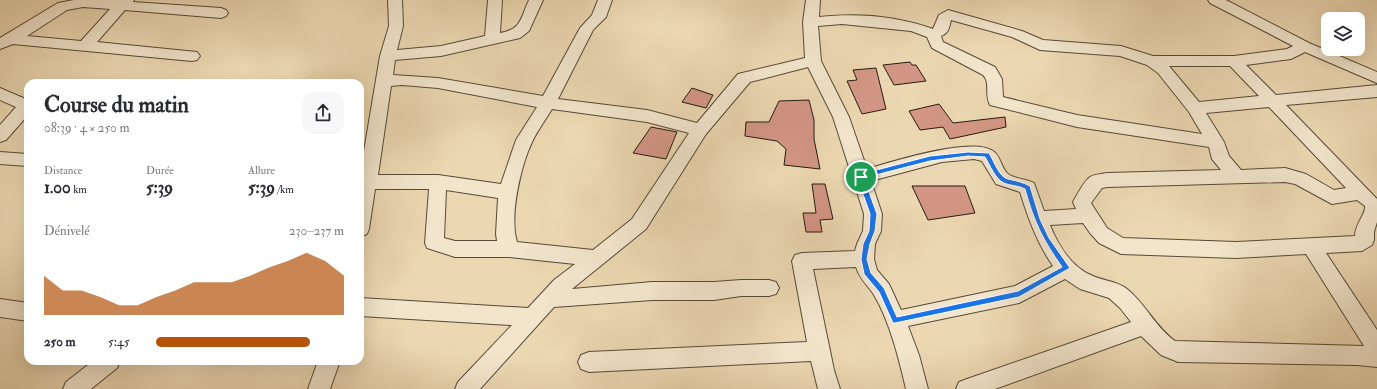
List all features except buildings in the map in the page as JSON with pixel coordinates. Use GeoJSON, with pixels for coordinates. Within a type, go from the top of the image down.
{"type":"FeatureCollection","features":[{"type":"Feature","properties":{"kind":"street"},"geometry":{"type":"LineString","coordinates":[[395,0],[396,26],[388,56],[364,182],[438,182],[507,192]]}},
{"type":"Feature","properties":{"kind":"street"},"geometry":{"type":"LineString","coordinates":[[492,39],[495,0]]}},
{"type":"Feature","properties":{"kind":"street"},"geometry":{"type":"LineString","coordinates":[[388,56],[441,51],[515,35],[522,31],[536,0]]}},
{"type":"Feature","properties":{"kind":"street"},"geometry":{"type":"LineString","coordinates":[[509,249],[505,234],[507,192],[524,140],[548,103],[587,28],[599,17],[605,0]]}},
{"type":"Feature","properties":{"kind":"street"},"geometry":{"type":"LineString","coordinates":[[813,0],[810,22],[811,52],[813,61],[841,117],[873,214],[872,231],[866,244],[864,259],[868,274],[882,290],[895,320],[908,355],[917,389]]}},
{"type":"Feature","properties":{"kind":"street"},"geometry":{"type":"LineString","coordinates":[[1215,0],[1304,46],[1377,78]]}},
{"type":"Feature","properties":{"kind":"street"},"geometry":{"type":"LineString","coordinates":[[85,46],[125,2]]}},
{"type":"Feature","properties":{"kind":"street"},"geometry":{"type":"LineString","coordinates":[[6,41],[63,6],[83,3],[125,2],[221,12]]}},
{"type":"Feature","properties":{"kind":"street"},"geometry":{"type":"LineString","coordinates":[[810,22],[842,19],[862,20],[913,27],[934,34],[941,31],[944,18],[948,15],[1017,34],[1040,45],[1121,51],[1152,61],[1234,61],[1291,54],[1304,46]]}},
{"type":"Feature","properties":{"kind":"street"},"geometry":{"type":"LineString","coordinates":[[934,34],[937,45],[989,71],[994,76],[996,82],[993,95],[996,101],[1024,110],[1079,122],[1216,142]]}},
{"type":"Feature","properties":{"kind":"street"},"geometry":{"type":"LineString","coordinates":[[6,41],[85,46],[192,56]]}},
{"type":"Feature","properties":{"kind":"street"},"geometry":{"type":"LineString","coordinates":[[466,389],[561,286],[639,224],[700,130],[744,78],[775,69],[813,61]]}},
{"type":"Feature","properties":{"kind":"street"},"geometry":{"type":"LineString","coordinates":[[1152,61],[1163,70],[1195,108],[1216,142],[1222,159],[1236,176]]}},
{"type":"Feature","properties":{"kind":"street"},"geometry":{"type":"LineString","coordinates":[[1234,61],[1361,194],[1376,206],[1375,211],[1368,220],[1364,230],[1365,240],[1362,243],[1236,250],[1121,246],[1112,242],[1094,227],[1082,202],[1096,182],[1107,180],[1292,175],[1332,197],[1361,194]]}},
{"type":"Feature","properties":{"kind":"street"},"geometry":{"type":"LineString","coordinates":[[384,81],[438,83],[548,103],[647,116],[700,130]]}},
{"type":"Feature","properties":{"kind":"street"},"geometry":{"type":"LineString","coordinates":[[1195,108],[1370,92],[1377,102]]}},
{"type":"Feature","properties":{"kind":"street"},"geometry":{"type":"LineString","coordinates":[[0,94],[24,104]]}},
{"type":"Feature","properties":{"kind":"street"},"geometry":{"type":"LineString","coordinates":[[2,131],[24,110]]}},
{"type":"Feature","properties":{"kind":"street"},"geometry":{"type":"LineString","coordinates":[[861,177],[930,158],[984,154],[989,157],[1000,178],[1006,182],[1018,183],[1028,188],[1037,219],[1046,239],[1067,268],[1082,281],[1120,294],[1145,326],[1169,349],[1178,352],[1377,357]]}},
{"type":"Feature","properties":{"kind":"street"},"geometry":{"type":"LineString","coordinates":[[0,158],[24,160]]}},
{"type":"Feature","properties":{"kind":"street"},"geometry":{"type":"LineString","coordinates":[[438,182],[434,243],[455,249],[509,249],[596,258]]}},
{"type":"Feature","properties":{"kind":"street"},"geometry":{"type":"LineString","coordinates":[[1037,219],[1089,215]]}},
{"type":"Feature","properties":{"kind":"street"},"geometry":{"type":"LineString","coordinates":[[1310,246],[1377,348]]}},
{"type":"Feature","properties":{"kind":"street"},"geometry":{"type":"LineString","coordinates":[[829,389],[819,351],[802,261],[864,259]]}},
{"type":"Feature","properties":{"kind":"street"},"geometry":{"type":"LineString","coordinates":[[895,320],[1019,294],[1067,268]]}},
{"type":"Feature","properties":{"kind":"street"},"geometry":{"type":"LineString","coordinates":[[549,299],[652,291],[714,292],[741,288],[769,288]]}},
{"type":"Feature","properties":{"kind":"street"},"geometry":{"type":"LineString","coordinates":[[364,307],[531,317]]}},
{"type":"Feature","properties":{"kind":"street"},"geometry":{"type":"LineString","coordinates":[[0,308],[24,311]]}},
{"type":"Feature","properties":{"kind":"street"},"geometry":{"type":"LineString","coordinates":[[967,389],[1145,326]]}},
{"type":"Feature","properties":{"kind":"street"},"geometry":{"type":"LineString","coordinates":[[589,362],[819,351]]}},
{"type":"Feature","properties":{"kind":"street"},"geometry":{"type":"LineString","coordinates":[[74,389],[104,365]]}},
{"type":"Feature","properties":{"kind":"street"},"geometry":{"type":"LineString","coordinates":[[319,389],[328,365]]}},
{"type":"Feature","properties":{"kind":"route"},"geometry":{"type":"LineString","coordinates":[[968,154],[987,155],[1000,178],[1006,182],[1018,183],[1028,188],[1037,219],[1046,239],[1056,255],[1067,268],[1019,294],[895,320],[882,290],[868,274],[864,259],[866,244],[872,231],[873,214],[861,177],[930,158],[968,154]]}}]}
